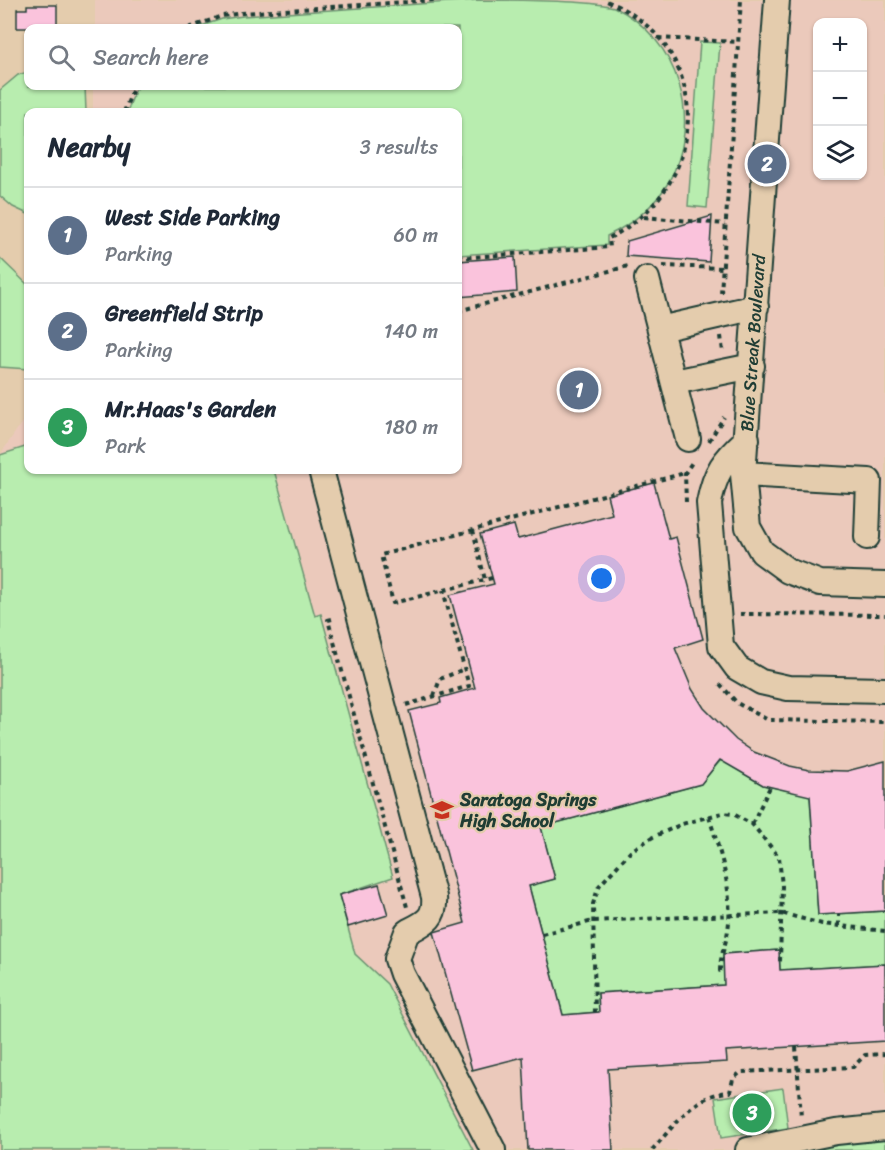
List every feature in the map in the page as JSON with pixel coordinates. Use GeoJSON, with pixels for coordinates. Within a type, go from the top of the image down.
{"type":"FeatureCollection","features":[{"type":"Feature","properties":{"kind":"street","name":"Blue Streak Boulevard"},"geometry":{"type":"LineString","coordinates":[[777,0],[743,474],[748,526],[762,552],[788,571],[820,583],[885,585]]}},
{"type":"Feature","properties":{"kind":"street"},"geometry":{"type":"LineString","coordinates":[[646,270],[688,439]]}},
{"type":"Feature","properties":{"kind":"street"},"geometry":{"type":"LineString","coordinates":[[660,329],[756,307]]}},
{"type":"Feature","properties":{"kind":"street"},"geometry":{"type":"LineString","coordinates":[[674,382],[752,366]]}},
{"type":"Feature","properties":{"kind":"street"},"geometry":{"type":"LineString","coordinates":[[747,439],[724,460],[713,480],[709,503],[721,646],[737,668],[761,682],[788,688],[885,690]]}},
{"type":"Feature","properties":{"kind":"street"},"geometry":{"type":"LineString","coordinates":[[322,474],[434,897],[435,909],[429,920],[407,932],[400,944],[397,959],[402,974],[493,1150]]}},
{"type":"Feature","properties":{"kind":"street"},"geometry":{"type":"LineString","coordinates":[[743,474],[868,481],[867,537]]}},
{"type":"Feature","properties":{"kind":"street"},"geometry":{"type":"LineString","coordinates":[[748,1150],[836,1132],[885,1127]]}},
{"type":"Feature","properties":{"kind":"path"},"geometry":{"type":"LineString","coordinates":[[200,24],[222,16],[242,13],[435,0]]}},
{"type":"Feature","properties":{"kind":"path"},"geometry":{"type":"LineString","coordinates":[[462,258],[610,248],[609,238],[644,217],[658,202],[675,175],[686,145],[688,124],[682,82],[675,63],[658,38],[634,15],[604,0]]}},
{"type":"Feature","properties":{"kind":"path"},"geometry":{"type":"LineString","coordinates":[[720,301],[741,0]]}},
{"type":"Feature","properties":{"kind":"path"},"geometry":{"type":"LineString","coordinates":[[658,38],[738,42]]}},
{"type":"Feature","properties":{"kind":"path"},"geometry":{"type":"LineString","coordinates":[[126,108],[132,90]]}},
{"type":"Feature","properties":{"kind":"path"},"geometry":{"type":"LineString","coordinates":[[644,217],[725,224]]}},
{"type":"Feature","properties":{"kind":"path"},"geometry":{"type":"LineString","coordinates":[[462,310],[628,265],[646,270],[722,268]]}},
{"type":"Feature","properties":{"kind":"path"},"geometry":{"type":"LineString","coordinates":[[719,326],[723,355]]}},
{"type":"Feature","properties":{"kind":"path"},"geometry":{"type":"LineString","coordinates":[[492,578],[393,603],[381,555],[685,473]]}},
{"type":"Feature","properties":{"kind":"path"},"geometry":{"type":"LineString","coordinates":[[473,530],[485,580]]}},
{"type":"Feature","properties":{"kind":"path"},"geometry":{"type":"LineString","coordinates":[[401,706],[469,686],[443,590]]}},
{"type":"Feature","properties":{"kind":"path"},"geometry":{"type":"LineString","coordinates":[[730,614],[885,615]]}},
{"type":"Feature","properties":{"kind":"path"},"geometry":{"type":"LineString","coordinates":[[332,619],[328,620],[408,911]]}},
{"type":"Feature","properties":{"kind":"path"},"geometry":{"type":"LineString","coordinates":[[434,696],[440,679],[464,669]]}},
{"type":"Feature","properties":{"kind":"path"},"geometry":{"type":"LineString","coordinates":[[752,824],[770,787]]}},
{"type":"Feature","properties":{"kind":"path"},"geometry":{"type":"LineString","coordinates":[[595,1013],[593,904],[599,886],[632,850],[653,837],[709,817],[733,814],[752,824],[779,857],[780,962]]}},
{"type":"Feature","properties":{"kind":"path"},"geometry":{"type":"LineString","coordinates":[[709,817],[723,866],[729,915],[728,932],[720,954],[720,971],[724,970]]}},
{"type":"Feature","properties":{"kind":"path"},"geometry":{"type":"LineString","coordinates":[[542,934],[593,921],[781,913],[839,926],[885,931]]}},
{"type":"Feature","properties":{"kind":"path"},"geometry":{"type":"LineString","coordinates":[[839,914],[839,926]]}},
{"type":"Feature","properties":{"kind":"path"},"geometry":{"type":"LineString","coordinates":[[796,1047],[802,1129]]}},
{"type":"Feature","properties":{"kind":"path"},"geometry":{"type":"LineString","coordinates":[[652,1150],[695,1103],[714,1092],[730,1092],[733,1079],[741,1072],[854,1067],[865,1055],[885,1054]]}},
{"type":"Feature","properties":{"kind":"shaded area","name":"Saratoga Springs High School"},"geometry":{"type":"Polygon","coordinates":[[[95,0],[885,0],[885,1150],[0,1150],[0,455],[24,419],[24,474],[462,474],[462,108],[93,108],[93,90],[462,90],[462,24],[95,24],[95,0]]]}},
{"type":"Feature","properties":{"kind":"green space"},"geometry":{"type":"Polygon","coordinates":[[[478,0],[529,0],[614,7],[636,21],[655,39],[669,60],[679,84],[684,109],[684,134],[679,159],[668,183],[656,200],[633,221],[607,236],[607,245],[462,255],[462,108],[129,108],[135,90],[462,90],[462,24],[207,24],[243,16],[478,0]]]}},
{"type":"Feature","properties":{"kind":"green space"},"geometry":{"type":"Polygon","coordinates":[[[700,42],[720,43],[707,208],[688,206],[700,42]]]}},
{"type":"Feature","properties":{"kind":"green space"},"geometry":{"type":"Polygon","coordinates":[[[24,73],[24,90],[85,90],[86,108],[24,108],[24,212],[13,207],[0,196],[0,90],[18,75],[24,73]]]}},
{"type":"Feature","properties":{"kind":"green space"},"geometry":{"type":"Polygon","coordinates":[[[0,258],[24,281],[24,369],[0,367],[0,258]]]}},
{"type":"Feature","properties":{"kind":"green space"},"geometry":{"type":"Polygon","coordinates":[[[24,447],[24,474],[275,474],[315,616],[321,614],[393,877],[339,895],[355,954],[387,984],[473,1150],[0,1150],[0,455],[24,447]]]}},
{"type":"Feature","properties":{"kind":"green space"},"geometry":{"type":"Polygon","coordinates":[[[721,760],[763,785],[819,797],[810,798],[818,915],[885,911],[885,964],[780,970],[779,950],[723,954],[725,985],[598,993],[599,1012],[563,1015],[529,886],[555,879],[541,827],[700,784],[721,760]]]}},
{"type":"Feature","properties":{"kind":"green space"},"geometry":{"type":"Polygon","coordinates":[[[783,1088],[788,1128],[721,1138],[715,1098],[783,1088]]]}},
{"type":"Feature","properties":{"kind":"green space"},"geometry":{"type":"Polygon","coordinates":[[[885,1137],[885,1150],[797,1150],[837,1142],[885,1137]]]}},
{"type":"Feature","properties":{"kind":"building"},"geometry":{"type":"Polygon","coordinates":[[[27,5],[57,5],[57,24],[24,24],[24,28],[17,28],[17,9],[27,9],[27,5]]]}},
{"type":"Feature","properties":{"kind":"building"},"geometry":{"type":"Polygon","coordinates":[[[712,216],[709,262],[626,256],[627,241],[712,216]]]}},
{"type":"Feature","properties":{"kind":"building"},"geometry":{"type":"Polygon","coordinates":[[[515,257],[517,292],[462,297],[462,261],[515,257]]]}},
{"type":"Feature","properties":{"kind":"building","name":"Saratoga Springs High School"},"geometry":{"type":"Polygon","coordinates":[[[654,483],[669,539],[676,537],[703,639],[675,648],[692,689],[704,708],[736,740],[754,752],[790,766],[809,770],[847,771],[885,761],[885,911],[818,915],[810,796],[763,785],[720,760],[701,784],[541,827],[555,879],[529,886],[563,1015],[599,1012],[598,993],[724,985],[723,954],[779,950],[780,970],[885,964],[885,1041],[726,1051],[727,1062],[608,1069],[613,1150],[528,1150],[523,1057],[472,1070],[434,932],[465,923],[409,711],[441,703],[440,698],[475,688],[450,595],[494,584],[480,534],[514,525],[518,539],[612,514],[607,495],[654,483]]]}},
{"type":"Feature","properties":{"kind":"building"},"geometry":{"type":"Polygon","coordinates":[[[379,884],[388,915],[348,927],[339,895],[379,884]]]}},
{"type":"Feature","properties":{"kind":"place","name":"Greenfield Strip"},"geometry":{"type":"Point","coordinates":[767,164]}},
{"type":"Feature","properties":{"kind":"place","name":"West Side Parking"},"geometry":{"type":"Point","coordinates":[579,390]}},
{"type":"Feature","properties":{"kind":"place","name":"Saratoga Springs High School"},"geometry":{"type":"Point","coordinates":[442,810]}},
{"type":"Feature","properties":{"kind":"place","name":"Mr.Haas's Garden"},"geometry":{"type":"Point","coordinates":[752,1113]}}]}
